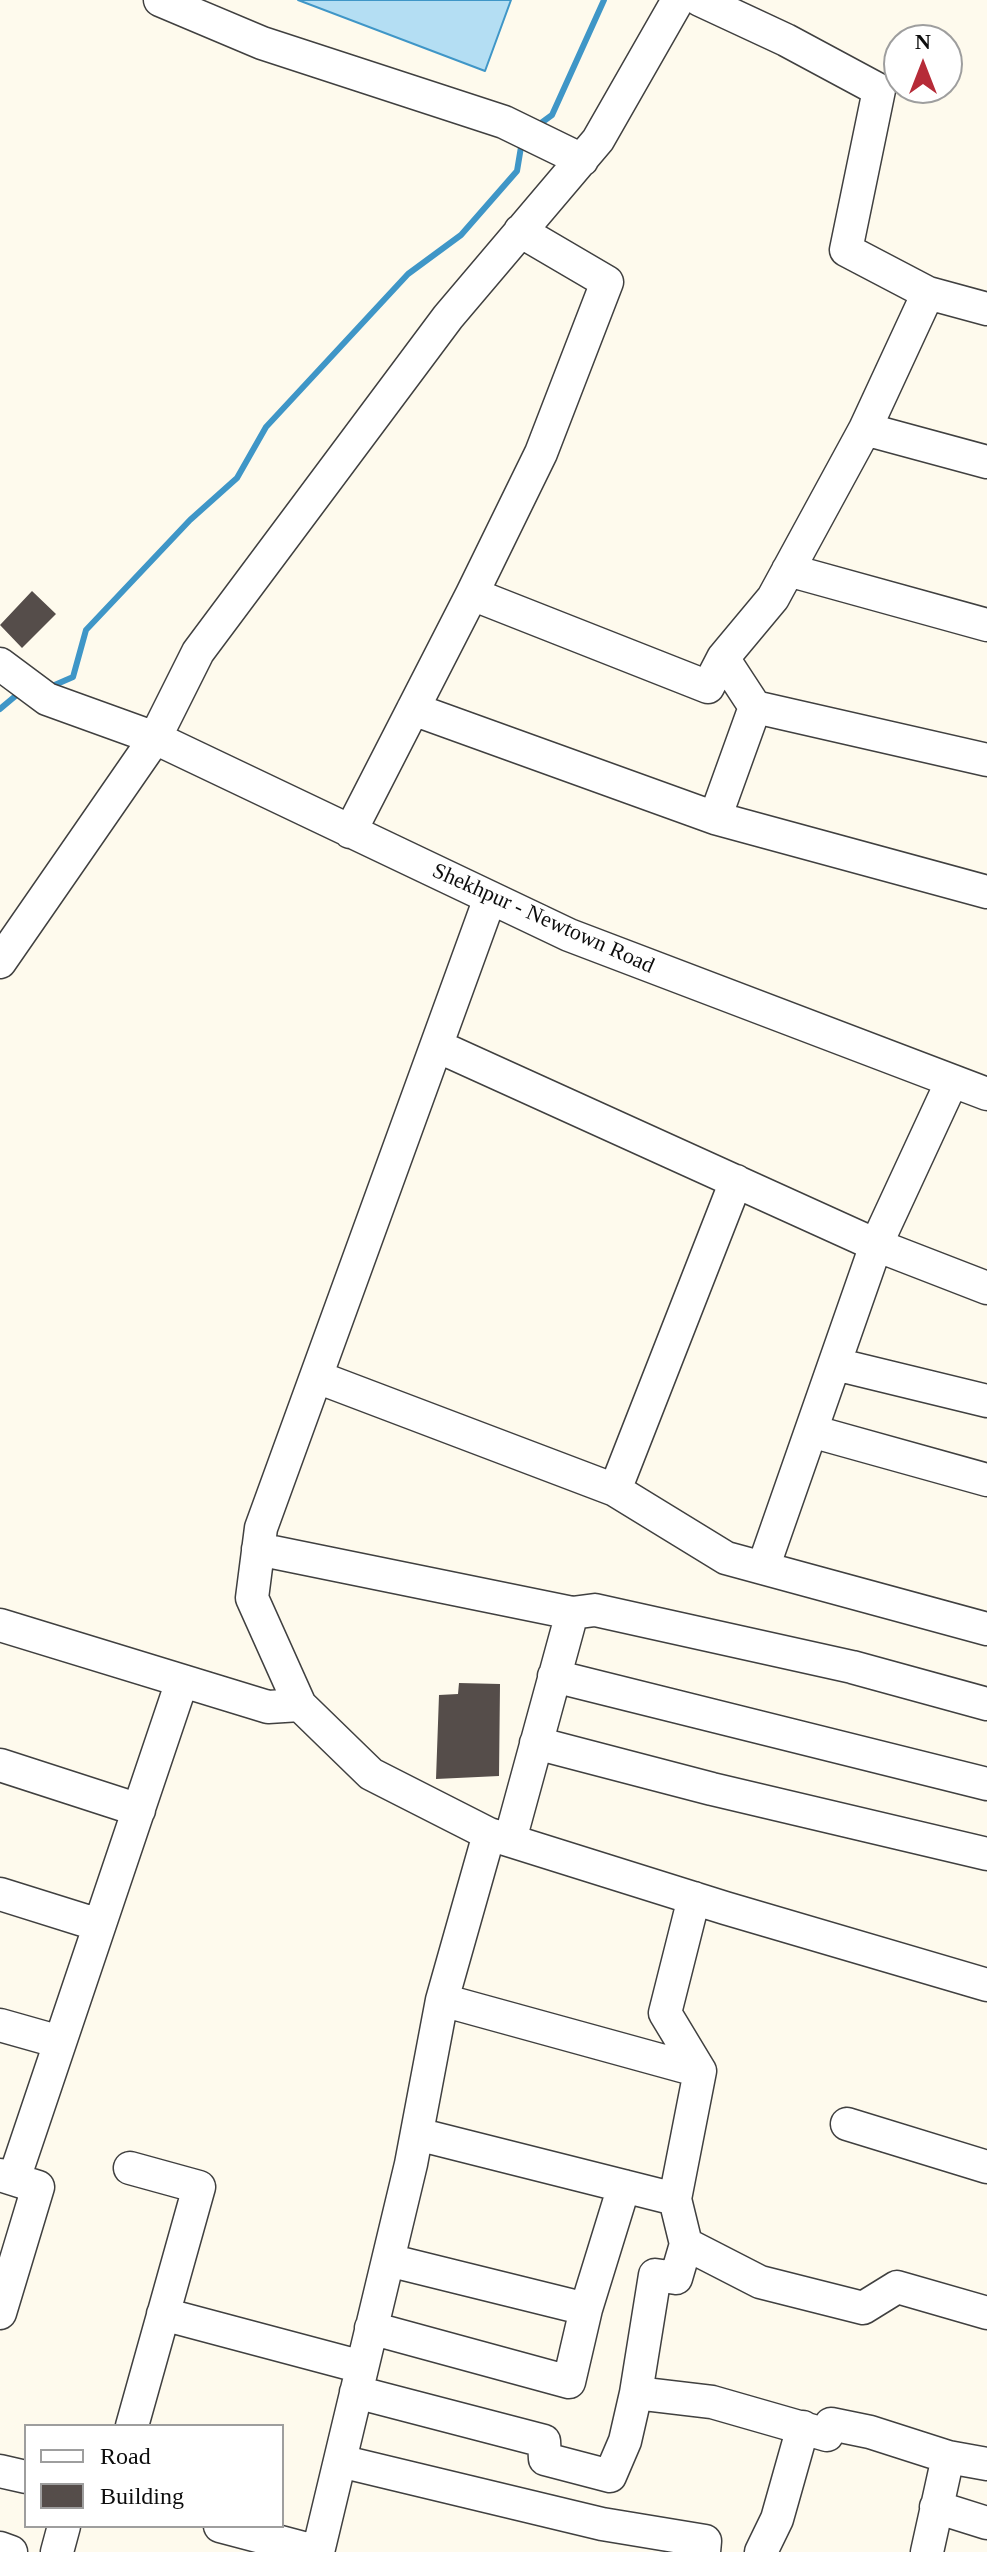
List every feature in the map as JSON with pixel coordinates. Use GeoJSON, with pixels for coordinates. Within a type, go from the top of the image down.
{"type":"FeatureCollection","features":[{"type":"Feature","properties":{"kind":"street"},"geometry":{"type":"LineString","coordinates":[[160,0],[262,43],[504,122],[582,160]]}},
{"type":"Feature","properties":{"kind":"street"},"geometry":{"type":"LineString","coordinates":[[0,962],[155,738],[198,652],[448,317],[598,140],[678,0]]}},
{"type":"Feature","properties":{"kind":"street"},"geometry":{"type":"LineString","coordinates":[[700,0],[786,40],[879,90],[846,250],[928,293],[987,309]]}},
{"type":"Feature","properties":{"kind":"street"},"geometry":{"type":"LineString","coordinates":[[350,832],[541,453],[607,282],[520,231]]}},
{"type":"Feature","properties":{"kind":"street"},"geometry":{"type":"LineString","coordinates":[[472,594],[708,687],[723,658],[773,598],[865,429],[928,293]]}},
{"type":"Feature","properties":{"kind":"street"},"geometry":{"type":"LineString","coordinates":[[865,429],[987,462]]}},
{"type":"Feature","properties":{"kind":"street"},"geometry":{"type":"LineString","coordinates":[[788,570],[987,625]]}},
{"type":"Feature","properties":{"kind":"street"},"geometry":{"type":"LineString","coordinates":[[723,658],[755,707],[987,760]]}},
{"type":"Feature","properties":{"kind":"street","name":"Shekhpur - Newtown Road"},"geometry":{"type":"LineString","coordinates":[[0,664],[47,699],[155,738],[569,935],[987,1094]]}},
{"type":"Feature","properties":{"kind":"street"},"geometry":{"type":"LineString","coordinates":[[715,818],[755,707]]}},
{"type":"Feature","properties":{"kind":"street"},"geometry":{"type":"LineString","coordinates":[[413,709],[715,818],[987,892]]}},
{"type":"Feature","properties":{"kind":"street"},"geometry":{"type":"LineString","coordinates":[[490,898],[261,1528],[252,1598],[300,1705],[371,1774],[499,1837],[987,1985]]}},
{"type":"Feature","properties":{"kind":"street"},"geometry":{"type":"LineString","coordinates":[[437,1046],[876,1245],[987,1288]]}},
{"type":"Feature","properties":{"kind":"street"},"geometry":{"type":"LineString","coordinates":[[763,1568],[876,1245],[952,1081]]}},
{"type":"Feature","properties":{"kind":"street"},"geometry":{"type":"LineString","coordinates":[[615,1490],[736,1181]]}},
{"type":"Feature","properties":{"kind":"street"},"geometry":{"type":"LineString","coordinates":[[835,1364],[987,1401]]}},
{"type":"Feature","properties":{"kind":"street"},"geometry":{"type":"LineString","coordinates":[[317,1377],[615,1490],[726,1558],[987,1629]]}},
{"type":"Feature","properties":{"kind":"street"},"geometry":{"type":"LineString","coordinates":[[811,1431],[987,1480]]}},
{"type":"Feature","properties":{"kind":"street"},"geometry":{"type":"LineString","coordinates":[[258,1549],[572,1613],[595,1610],[852,1667],[987,1704]]}},
{"type":"Feature","properties":{"kind":"street"},"geometry":{"type":"LineString","coordinates":[[228,2528],[318,2552],[417,2134],[442,2000],[499,1837],[536,1743],[572,1613]]}},
{"type":"Feature","properties":{"kind":"street"},"geometry":{"type":"LineString","coordinates":[[0,1625],[268,1707],[300,1705]]}},
{"type":"Feature","properties":{"kind":"street"},"geometry":{"type":"LineString","coordinates":[[554,1676],[987,1784]]}},
{"type":"Feature","properties":{"kind":"street"},"geometry":{"type":"LineString","coordinates":[[1,2308],[38,2187],[7,2177],[60,2042],[182,1681]]}},
{"type":"Feature","properties":{"kind":"street"},"geometry":{"type":"LineString","coordinates":[[536,1743],[712,1789],[987,1854]]}},
{"type":"Feature","properties":{"kind":"street"},"geometry":{"type":"LineString","coordinates":[[0,1765],[139,1810]]}},
{"type":"Feature","properties":{"kind":"street"},"geometry":{"type":"LineString","coordinates":[[0,1894],[99,1925]]}},
{"type":"Feature","properties":{"kind":"street"},"geometry":{"type":"LineString","coordinates":[[163,2314],[544,2441],[545,2459],[610,2476],[625,2441],[636,2393],[655,2275],[676,2278],[686,2244],[675,2199],[700,2071],[665,2013],[694,1898]]}},
{"type":"Feature","properties":{"kind":"street"},"geometry":{"type":"LineString","coordinates":[[442,2000],[700,2071]]}},
{"type":"Feature","properties":{"kind":"street"},"geometry":{"type":"LineString","coordinates":[[0,2025],[60,2042]]}},
{"type":"Feature","properties":{"kind":"street"},"geometry":{"type":"LineString","coordinates":[[847,2124],[987,2167]]}},
{"type":"Feature","properties":{"kind":"street"},"geometry":{"type":"LineString","coordinates":[[417,2134],[675,2199]]}},
{"type":"Feature","properties":{"kind":"street"},"geometry":{"type":"LineString","coordinates":[[130,2168],[199,2187],[133,2424]]}},
{"type":"Feature","properties":{"kind":"street"},"geometry":{"type":"LineString","coordinates":[[371,2328],[569,2382],[586,2309],[624,2186]]}},
{"type":"Feature","properties":{"kind":"street"},"geometry":{"type":"LineString","coordinates":[[686,2244],[760,2282],[863,2308],[897,2287],[987,2313]]}},
{"type":"Feature","properties":{"kind":"street"},"geometry":{"type":"LineString","coordinates":[[388,2260],[586,2309]]}},
{"type":"Feature","properties":{"kind":"street"},"geometry":{"type":"LineString","coordinates":[[636,2393],[712,2402],[827,2435],[831,2424],[870,2432],[948,2457],[987,2464]]}},
{"type":"Feature","properties":{"kind":"street"},"geometry":{"type":"LineString","coordinates":[[761,2552],[777,2519],[803,2427]]}},
{"type":"Feature","properties":{"kind":"street"},"geometry":{"type":"LineString","coordinates":[[927,2552],[948,2457]]}},
{"type":"Feature","properties":{"kind":"street"},"geometry":{"type":"LineString","coordinates":[[340,2461],[602,2524],[705,2541],[704,2552]]}},
{"type":"Feature","properties":{"kind":"street"},"geometry":{"type":"LineString","coordinates":[[0,2471],[24,2477]]}},
{"type":"Feature","properties":{"kind":"street"},"geometry":{"type":"LineString","coordinates":[[936,2507],[987,2523]]}},
{"type":"Feature","properties":{"kind":"street"},"geometry":{"type":"LineString","coordinates":[[57,2552],[63,2528]]}},
{"type":"Feature","properties":{"kind":"street"},"geometry":{"type":"LineString","coordinates":[[0,2548],[11,2552]]}},
{"type":"Feature","properties":{"kind":"water"},"geometry":{"type":"Polygon","coordinates":[[[298,0],[511,0],[485,71],[298,0]]]}},
{"type":"Feature","properties":{"kind":"building"},"geometry":{"type":"Polygon","coordinates":[[[32,591],[56,614],[22,648],[0,625],[32,591]]]}},
{"type":"Feature","properties":{"kind":"building"},"geometry":{"type":"Polygon","coordinates":[[[459,1683],[500,1684],[499,1776],[436,1779],[439,1695],[458,1694],[459,1683]]]}},
{"type":"Feature","properties":{"kind":"waterway"},"geometry":{"type":"LineString","coordinates":[[537,126],[552,115],[604,0]]}},
{"type":"Feature","properties":{"kind":"waterway"},"geometry":{"type":"LineString","coordinates":[[50,687],[73,677],[86,630],[190,520],[237,478],[266,427],[408,274],[461,235],[517,171],[522,141]]}},
{"type":"Feature","properties":{"kind":"waterway"},"geometry":{"type":"LineString","coordinates":[[0,709],[19,693]]}}]}
